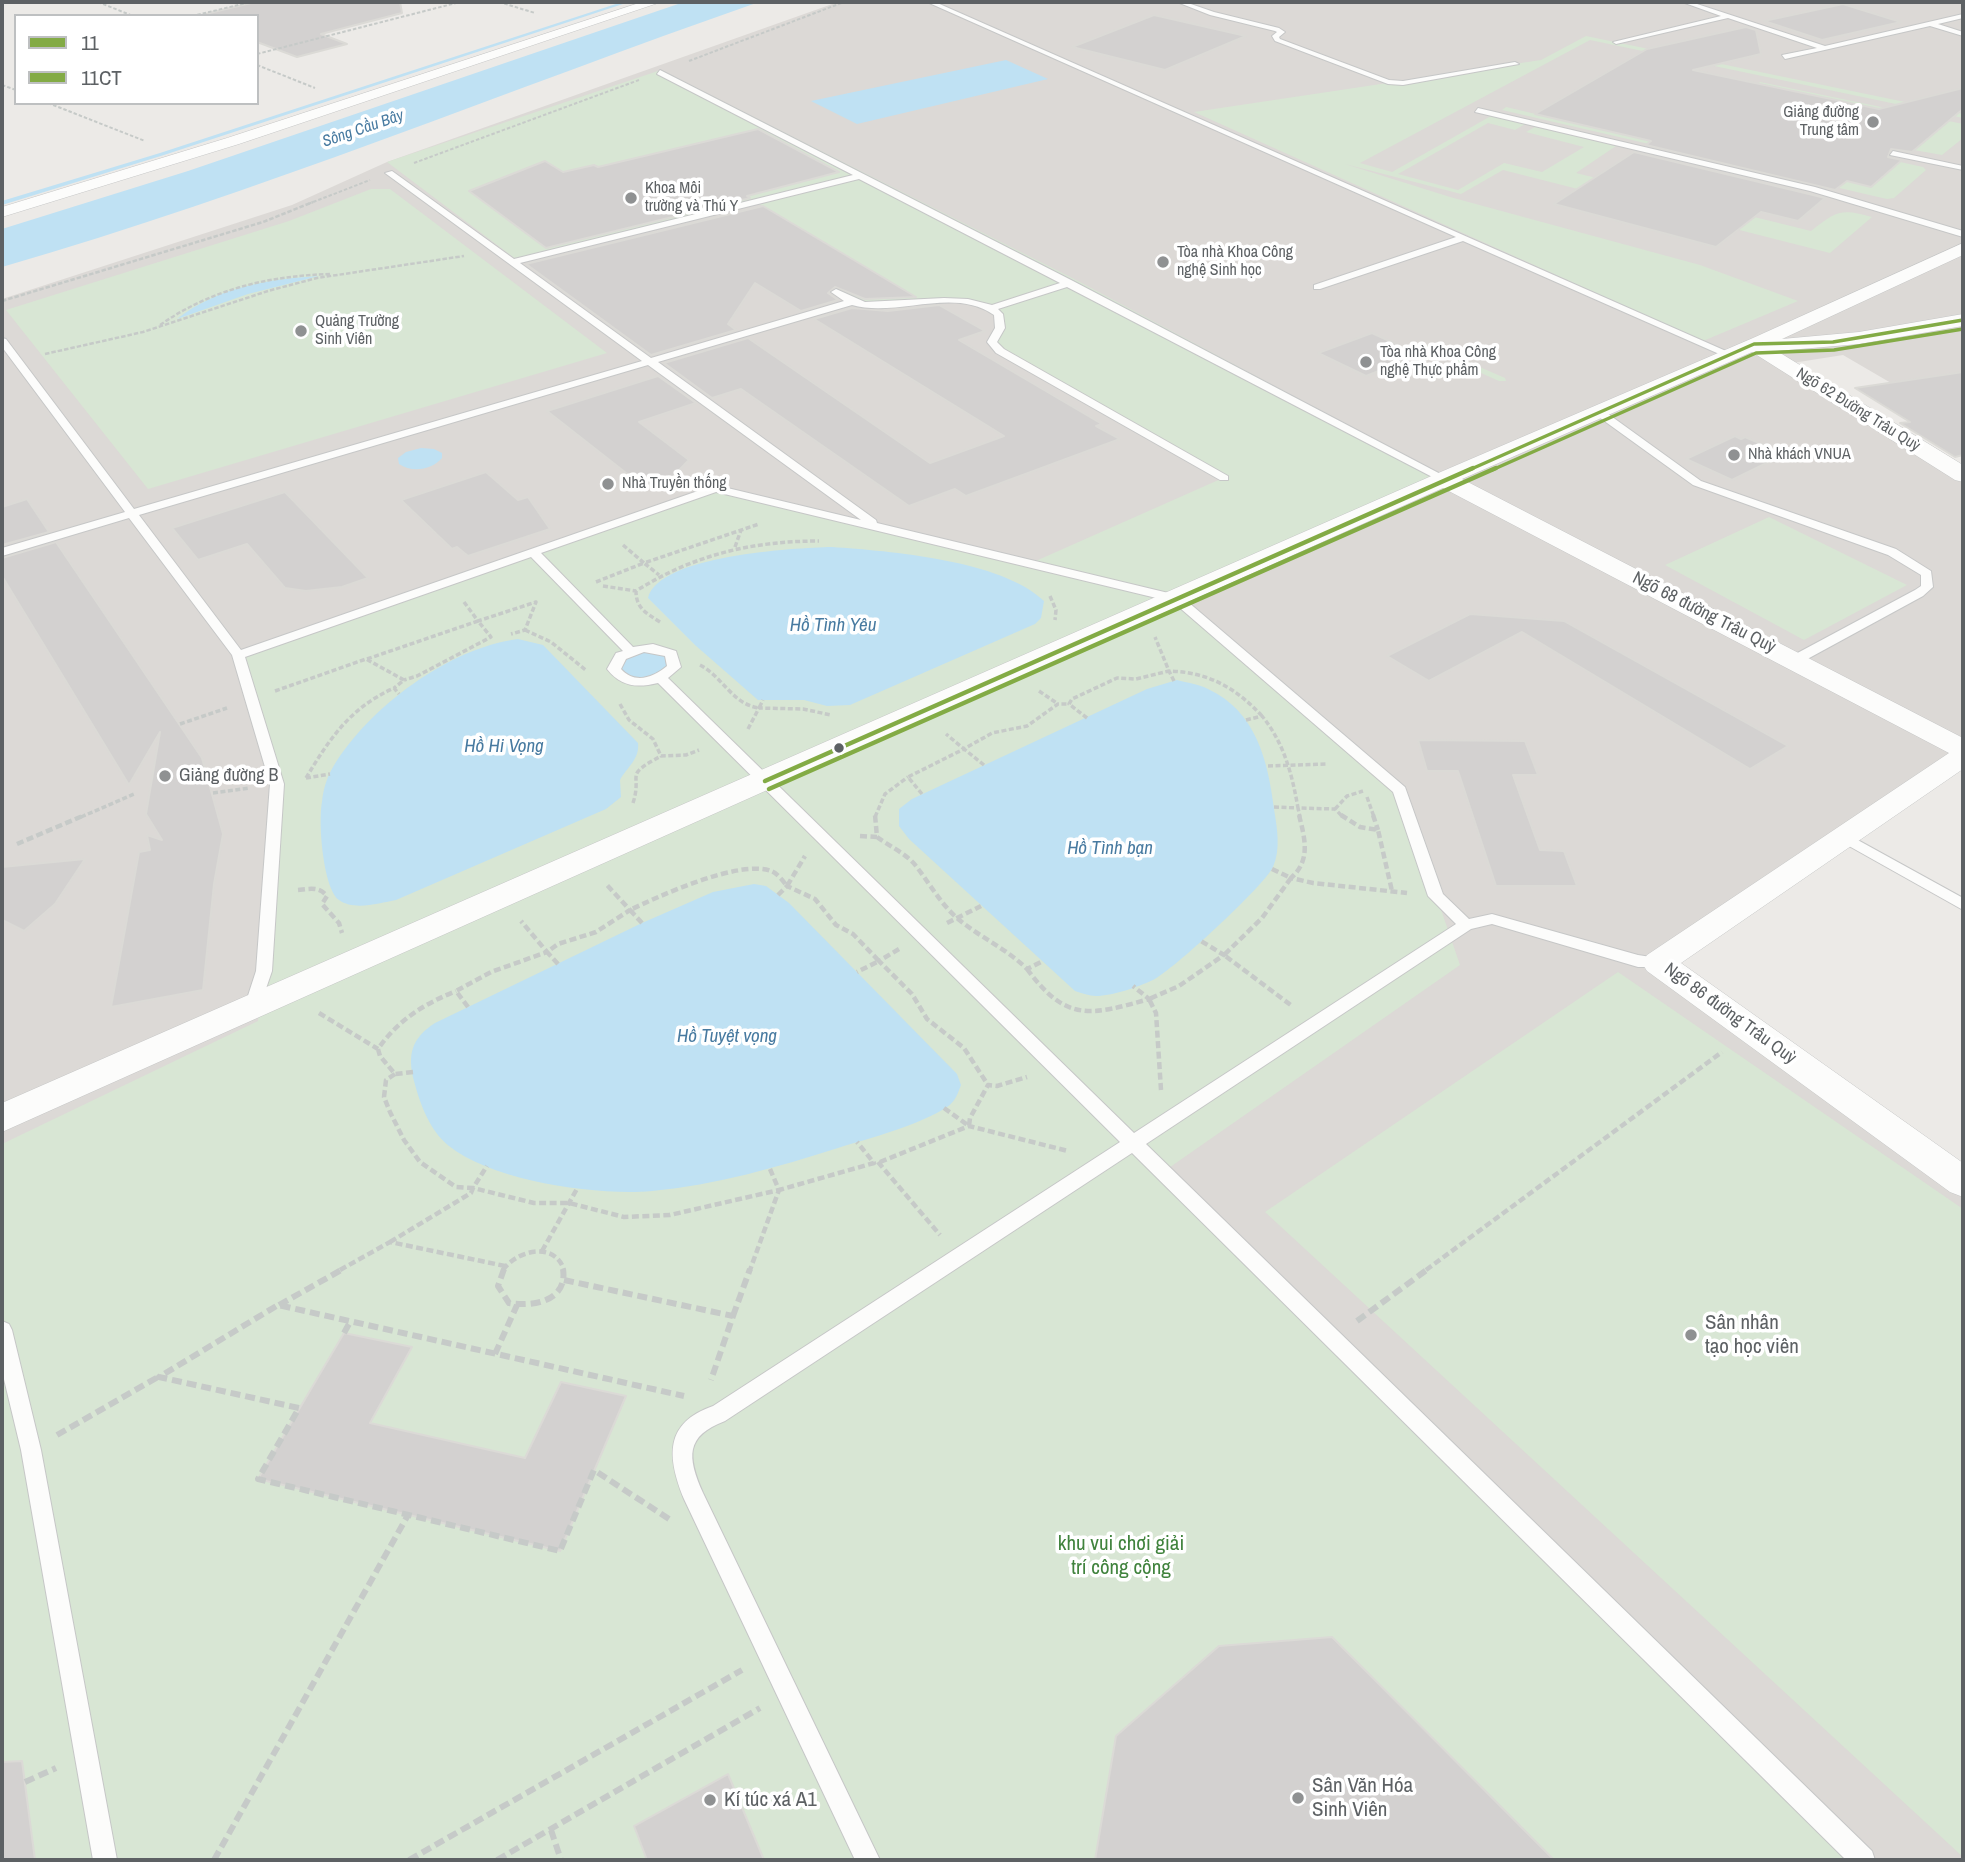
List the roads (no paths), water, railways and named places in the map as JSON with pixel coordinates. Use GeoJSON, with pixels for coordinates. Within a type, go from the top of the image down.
{"type":"FeatureCollection","features":[{"type":"Feature","properties":{"kind":"street"},"geometry":{"type":"LineString","coordinates":[[2,212],[233,141],[654,2]]}},
{"type":"Feature","properties":{"kind":"street"},"geometry":{"type":"LineString","coordinates":[[2,1118],[1444,479],[1600,413],[1963,248]]}},
{"type":"Feature","properties":{"kind":"street"},"geometry":{"type":"LineString","coordinates":[[1835,307],[1902,332]]}},
{"type":"Feature","properties":{"kind":"street"},"geometry":{"type":"LineString","coordinates":[[1754,344],[1820,345],[1963,320]]}},
{"type":"Feature","properties":{"kind":"street","name":"Ngõ 62 Đường Trâu Quỳ"},"geometry":{"type":"LineString","coordinates":[[1754,344],[1963,475]]}},
{"type":"Feature","properties":{"kind":"street","name":"Ngõ 68 đường Trâu Quỳ"},"geometry":{"type":"LineString","coordinates":[[1444,479],[1963,749]]}},
{"type":"Feature","properties":{"kind":"street","name":"Ngõ 86 đường Trâu Quỳ"},"geometry":{"type":"LineString","coordinates":[[1963,757],[1658,963],[1963,1182]]}},
{"type":"Feature","properties":{"kind":"lane"},"geometry":{"type":"LineString","coordinates":[[930,2],[1730,355]]}},
{"type":"Feature","properties":{"kind":"lane"},"geometry":{"type":"LineString","coordinates":[[1180,2],[1212,14],[1277,29],[1282,32],[1275,36],[1277,40],[1384,81],[1403,83],[1515,64]]}},
{"type":"Feature","properties":{"kind":"lane"},"geometry":{"type":"LineString","coordinates":[[1685,2],[1825,47]]}},
{"type":"Feature","properties":{"kind":"lane"},"geometry":{"type":"LineString","coordinates":[[1616,43],[1729,16]]}},
{"type":"Feature","properties":{"kind":"lane"},"geometry":{"type":"LineString","coordinates":[[1785,57],[1963,16]]}},
{"type":"Feature","properties":{"kind":"lane"},"geometry":{"type":"LineString","coordinates":[[1927,23],[1963,34]]}},
{"type":"Feature","properties":{"kind":"lane"},"geometry":{"type":"LineString","coordinates":[[660,72],[1444,479]]}},
{"type":"Feature","properties":{"kind":"lane"},"geometry":{"type":"LineString","coordinates":[[1478,110],[1812,189],[1963,234]]}},
{"type":"Feature","properties":{"kind":"lane"},"geometry":{"type":"LineString","coordinates":[[1893,153],[1963,168]]}},
{"type":"Feature","properties":{"kind":"lane"},"geometry":{"type":"LineString","coordinates":[[389,173],[880,528]]}},
{"type":"Feature","properties":{"kind":"lane"},"geometry":{"type":"LineString","coordinates":[[513,262],[860,176]]}},
{"type":"Feature","properties":{"kind":"lane"},"geometry":{"type":"LineString","coordinates":[[1317,287],[1462,238]]}},
{"type":"Feature","properties":{"kind":"lane"},"geometry":{"type":"LineString","coordinates":[[2,552],[852,302],[877,305],[944,300],[992,307],[1070,283]]}},
{"type":"Feature","properties":{"kind":"lane"},"geometry":{"type":"LineString","coordinates":[[835,292],[852,302]]}},
{"type":"Feature","properties":{"kind":"lane"},"geometry":{"type":"LineString","coordinates":[[992,307],[999,316],[1000,327],[992,342],[1000,351],[1224,478]]}},
{"type":"Feature","properties":{"kind":"lane"},"geometry":{"type":"LineString","coordinates":[[2,341],[238,655],[278,784],[264,971],[252,1008]]}},
{"type":"Feature","properties":{"kind":"lane"},"geometry":{"type":"LineString","coordinates":[[1600,413],[1697,483],[1723,494],[1828,527],[1892,552],[1927,574],[1927,587],[1919,593],[1795,660]]}},
{"type":"Feature","properties":{"kind":"lane"},"geometry":{"type":"LineString","coordinates":[[238,655],[715,488],[1177,599],[1400,790],[1437,896],[1466,926]]}},
{"type":"Feature","properties":{"kind":"lane"},"geometry":{"type":"LineString","coordinates":[[533,552],[630,651]]}},
{"type":"Feature","properties":{"kind":"lane"},"geometry":{"type":"LineString","coordinates":[[653,648],[671,654],[674,667],[660,678],[637,682],[618,675],[614,669],[616,662],[630,651],[653,648]]}},
{"type":"Feature","properties":{"kind":"lane"},"geometry":{"type":"LineString","coordinates":[[660,678],[1863,1860]]}},
{"type":"Feature","properties":{"kind":"lane"},"geometry":{"type":"LineString","coordinates":[[1845,838],[1963,905]]}},
{"type":"Feature","properties":{"kind":"lane"},"geometry":{"type":"LineString","coordinates":[[869,1860],[685,1475],[682,1447],[694,1423],[718,1414],[1466,926],[1492,919],[1638,961],[1658,963]]}},
{"type":"Feature","properties":{"kind":"lane"},"geometry":{"type":"LineString","coordinates":[[2,1330],[31,1450],[105,1860]]}},
{"type":"Feature","properties":{"kind":"water","name":"Sông Cầu Bây"},"geometry":{"type":"Polygon","coordinates":[[[684,2],[759,2],[288,174],[98,238],[2,267],[2,229],[188,171],[684,2]]]}},
{"type":"Feature","properties":{"kind":"water"},"geometry":{"type":"Polygon","coordinates":[[[1006,60],[1048,79],[857,124],[811,101],[1006,60]]]}},
{"type":"Feature","properties":{"kind":"water"},"geometry":{"type":"Polygon","coordinates":[[[319,276],[248,294],[177,319],[209,299],[227,292],[262,282],[319,276]]]}},
{"type":"Feature","properties":{"kind":"water"},"geometry":{"type":"Polygon","coordinates":[[[421,448],[434,449],[442,453],[442,458],[422,469],[410,469],[399,464],[398,458],[406,452],[421,448]]]}},
{"type":"Feature","properties":{"kind":"water","name":"Hồ Tình Yêu"},"geometry":{"type":"Polygon","coordinates":[[[832,547],[944,560],[1001,576],[1025,587],[1044,601],[1041,618],[1035,624],[850,705],[827,706],[804,700],[758,700],[695,645],[648,598],[658,584],[676,572],[701,563],[760,552],[832,547]]]}},
{"type":"Feature","properties":{"kind":"water","name":"Hồ Hi Vọng"},"geometry":{"type":"Polygon","coordinates":[[[518,639],[543,645],[638,743],[635,758],[620,780],[621,797],[606,809],[396,900],[359,906],[339,900],[329,882],[326,869],[321,811],[327,779],[348,745],[367,723],[413,684],[465,654],[518,639]]]}},
{"type":"Feature","properties":{"kind":"water"},"geometry":{"type":"Polygon","coordinates":[[[642,651],[663,655],[670,665],[646,679],[633,678],[619,672],[623,659],[642,651]]]}},
{"type":"Feature","properties":{"kind":"water","name":"Hồ Tình bạn"},"geometry":{"type":"Polygon","coordinates":[[[1177,680],[1204,687],[1224,699],[1238,710],[1257,739],[1268,773],[1278,838],[1273,867],[1236,909],[1153,980],[1102,996],[1075,991],[909,839],[899,826],[899,809],[912,799],[1147,689],[1177,680]]]}},
{"type":"Feature","properties":{"kind":"water","name":"Hồ Tuyệt vọng"},"geometry":{"type":"Polygon","coordinates":[[[754,884],[766,886],[789,903],[957,1074],[961,1085],[950,1105],[909,1125],[793,1162],[723,1180],[652,1191],[603,1191],[546,1184],[518,1177],[468,1158],[449,1146],[436,1133],[419,1099],[411,1063],[416,1041],[427,1029],[642,923],[713,892],[754,884]]]}},
{"type":"Feature","properties":{"kind":"waterway"},"geometry":{"type":"LineString","coordinates":[[2,203],[162,154],[626,2]]}},
{"type":"Feature","properties":{"kind":"place","name":"Giảng đường Trung tâm"},"geometry":{"type":"Point","coordinates":[1873,122]}},
{"type":"Feature","properties":{"kind":"place","name":"Khoa Môi trường và Thú Y"},"geometry":{"type":"Point","coordinates":[631,198]}},
{"type":"Feature","properties":{"kind":"place","name":"Tòa nhà Khoa Công nghệ Sinh học"},"geometry":{"type":"Point","coordinates":[1163,262]}},
{"type":"Feature","properties":{"kind":"place","name":"Quảng Trường Sinh Viên"},"geometry":{"type":"Point","coordinates":[301,331]}},
{"type":"Feature","properties":{"kind":"place","name":"Tòa nhà Khoa Công nghệ Thực phẩm"},"geometry":{"type":"Point","coordinates":[1366,362]}},
{"type":"Feature","properties":{"kind":"place","name":"Nhà khách VNUA"},"geometry":{"type":"Point","coordinates":[1734,455]}},
{"type":"Feature","properties":{"kind":"place","name":"Nhà Truyền thống"},"geometry":{"type":"Point","coordinates":[608,484]}},
{"type":"Feature","properties":{"kind":"place","name":"Giảng đường B"},"geometry":{"type":"Point","coordinates":[165,776]}},
{"type":"Feature","properties":{"kind":"place","name":"Sân nhân tạo học viên"},"geometry":{"type":"Point","coordinates":[1691,1335]}},
{"type":"Feature","properties":{"kind":"place","name":"Sân Văn Hóa Sinh Viên"},"geometry":{"type":"Point","coordinates":[1298,1798]}},
{"type":"Feature","properties":{"kind":"place","name":"Kí túc xá A1"},"geometry":{"type":"Point","coordinates":[710,1800]}},
{"type":"Feature","properties":{"kind":"park label","name":"khu vui chơi giải trí công cộng"},"geometry":{"type":"Point","coordinates":[1121,1556]}}]}
